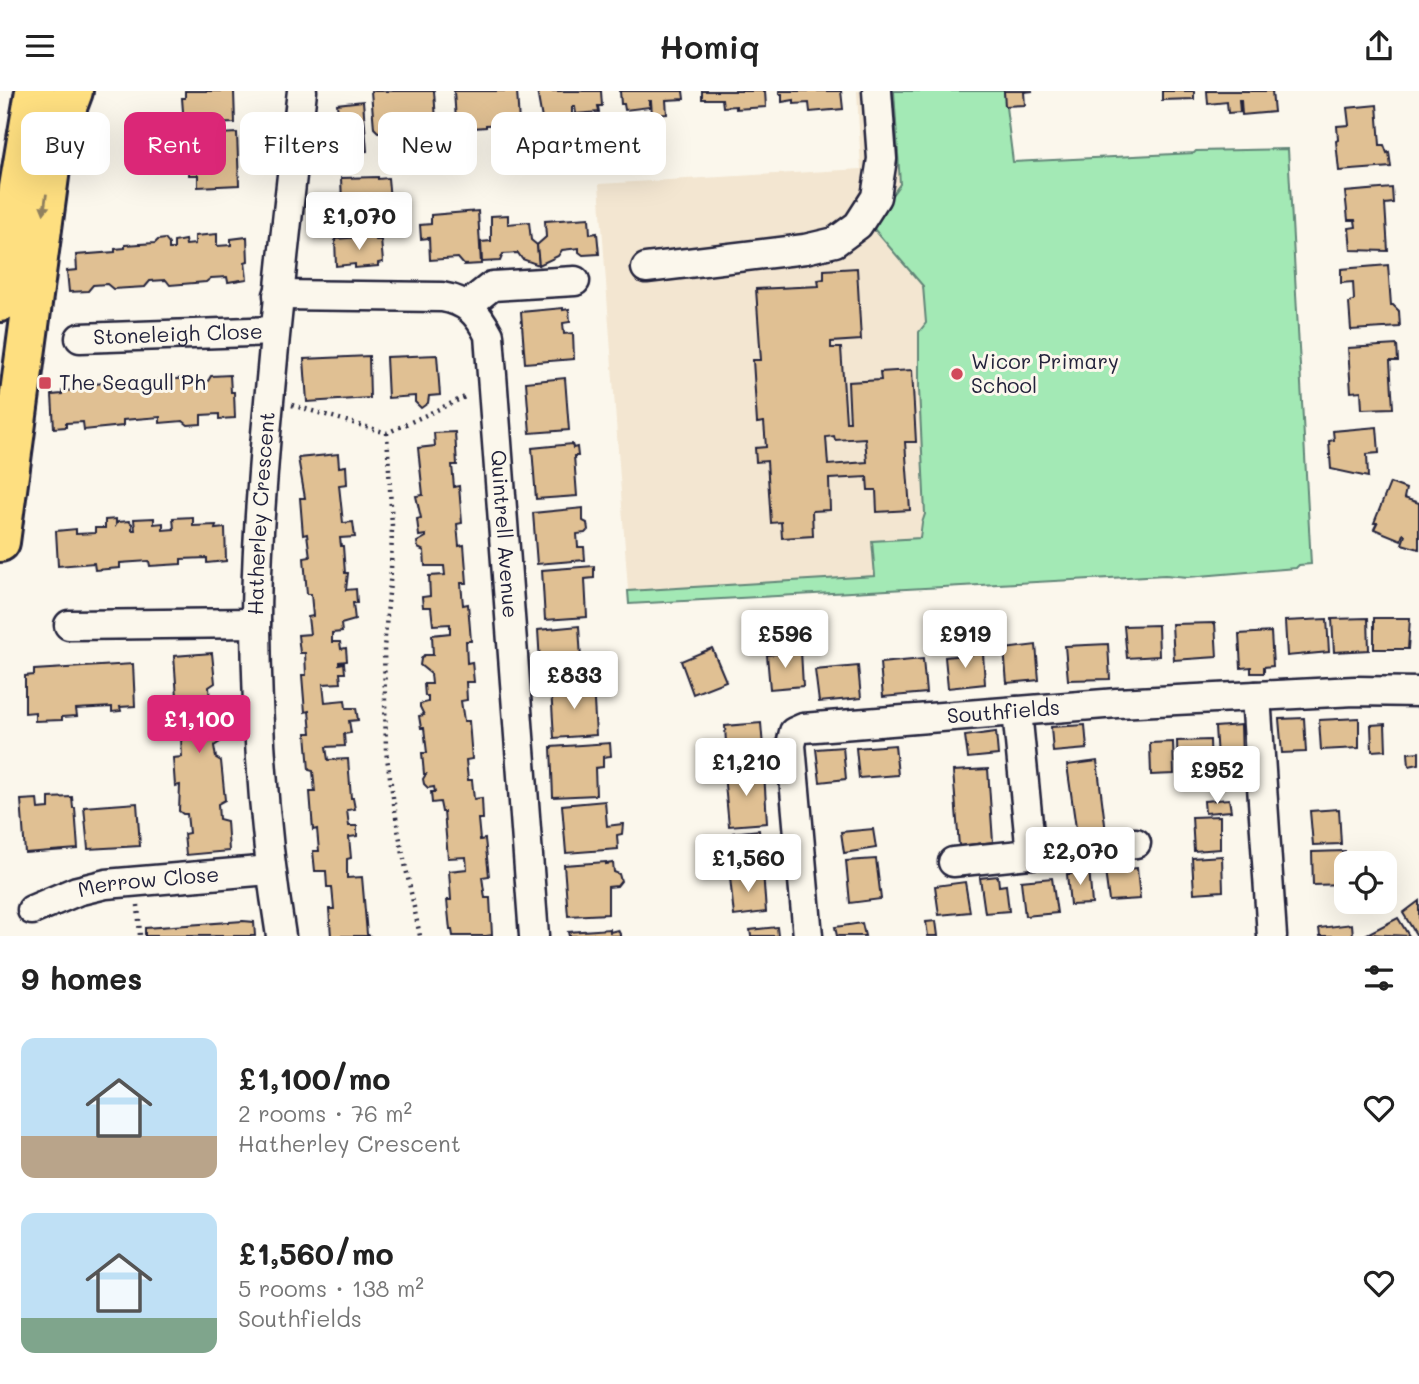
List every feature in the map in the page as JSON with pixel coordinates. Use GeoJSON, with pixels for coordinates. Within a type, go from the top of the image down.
{"type":"FeatureCollection","features":[{"type":"Feature","properties":{"kind":"main road"},"geometry":{"type":"LineString","coordinates":[[0,302],[35,91]]}},
{"type":"Feature","properties":{"kind":"main road"},"geometry":{"type":"LineString","coordinates":[[0,542],[52,153],[74,91]]}},
{"type":"Feature","properties":{"kind":"street","name":"Hatherley Crescent"},"geometry":{"type":"LineString","coordinates":[[281,936],[270,870],[256,623],[269,399],[278,295],[302,91]]}},
{"type":"Feature","properties":{"kind":"street"},"geometry":{"type":"LineString","coordinates":[[646,268],[805,249],[835,242],[858,225],[876,197],[882,159],[877,91]]}},
{"type":"Feature","properties":{"kind":"street"},"geometry":{"type":"LineString","coordinates":[[278,295],[442,296],[468,305],[492,286],[575,281]]}},
{"type":"Feature","properties":{"kind":"street","name":"Quintrell Avenue"},"geometry":{"type":"LineString","coordinates":[[468,305],[480,317],[489,335],[534,936]]}},
{"type":"Feature","properties":{"kind":"street","name":"Stoneleigh Close"},"geometry":{"type":"LineString","coordinates":[[80,338],[275,331]]}},
{"type":"Feature","properties":{"kind":"street"},"geometry":{"type":"LineString","coordinates":[[69,625],[256,623]]}},
{"type":"Feature","properties":{"kind":"street","name":"Southfields"},"geometry":{"type":"LineString","coordinates":[[808,936],[791,745],[794,733],[803,728],[1256,696],[1355,691],[1419,692]]}},
{"type":"Feature","properties":{"kind":"street"},"geometry":{"type":"LineString","coordinates":[[1256,696],[1272,936]]}},
{"type":"Feature","properties":{"kind":"street"},"geometry":{"type":"LineString","coordinates":[[1017,711],[1031,854]]}},
{"type":"Feature","properties":{"kind":"street"},"geometry":{"type":"LineString","coordinates":[[953,862],[1136,843]]}},
{"type":"Feature","properties":{"kind":"street","name":"Merrow Close"},"geometry":{"type":"LineString","coordinates":[[32,910],[76,891],[106,884],[270,870]]}},
{"type":"Feature","properties":{"kind":"path"},"geometry":{"type":"LineString","coordinates":[[269,399],[387,433],[494,384]]}},
{"type":"Feature","properties":{"kind":"path"},"geometry":{"type":"LineString","coordinates":[[387,433],[392,526],[384,648],[386,751],[398,830],[420,936]]}},
{"type":"Feature","properties":{"kind":"shaded area","name":"Wicor Primary School"},"geometry":{"type":"Polygon","coordinates":[[[857,91],[1004,91],[1013,162],[1288,149],[1311,564],[1164,575],[629,604],[599,184],[861,169],[857,91]]]}},
{"type":"Feature","properties":{"kind":"green space"},"geometry":{"type":"Polygon","coordinates":[[[894,91],[1004,91],[1013,162],[1196,151],[1288,149],[1311,564],[1299,565],[1296,568],[1188,577],[1165,575],[629,604],[628,591],[875,576],[872,541],[920,538],[925,514],[919,389],[919,332],[926,323],[923,286],[874,229],[881,210],[900,184],[894,91]]]}},
{"type":"Feature","properties":{"kind":"building"},"geometry":{"type":"Polygon","coordinates":[[[185,91],[234,91],[235,123],[226,123],[226,112],[183,112],[182,98],[185,98],[185,91]]]}},
{"type":"Feature","properties":{"kind":"building"},"geometry":{"type":"Polygon","coordinates":[[[371,91],[434,91],[435,112],[378,112],[378,132],[374,128],[371,91]]]}},
{"type":"Feature","properties":{"kind":"building"},"geometry":{"type":"Polygon","coordinates":[[[454,91],[517,91],[518,112],[491,112],[491,125],[486,127],[477,128],[477,112],[455,112],[454,91]]]}},
{"type":"Feature","properties":{"kind":"building"},"geometry":{"type":"Polygon","coordinates":[[[537,91],[601,91],[602,106],[598,106],[599,112],[576,112],[575,107],[572,107],[572,112],[541,112],[537,91]]]}},
{"type":"Feature","properties":{"kind":"building"},"geometry":{"type":"Polygon","coordinates":[[[620,91],[683,91],[684,99],[666,100],[667,114],[652,112],[651,101],[650,107],[625,110],[624,104],[621,104],[620,91]]]}},
{"type":"Feature","properties":{"kind":"building"},"geometry":{"type":"Polygon","coordinates":[[[702,91],[765,91],[766,107],[723,107],[722,99],[702,99],[702,91]]]}},
{"type":"Feature","properties":{"kind":"building"},"geometry":{"type":"Polygon","coordinates":[[[779,91],[841,91],[843,109],[810,112],[809,103],[794,104],[794,100],[782,102],[782,94],[779,94],[779,91]]]}},
{"type":"Feature","properties":{"kind":"building"},"geometry":{"type":"Polygon","coordinates":[[[1004,91],[1033,91],[1024,92],[1025,105],[1005,106],[1004,91]]]}},
{"type":"Feature","properties":{"kind":"building"},"geometry":{"type":"Polygon","coordinates":[[[1162,91],[1194,91],[1194,99],[1162,100],[1162,91]]]}},
{"type":"Feature","properties":{"kind":"building"},"geometry":{"type":"Polygon","coordinates":[[[1207,91],[1272,91],[1274,112],[1242,115],[1239,100],[1240,112],[1228,113],[1227,102],[1208,104],[1207,91]]]}},
{"type":"Feature","properties":{"kind":"building"},"geometry":{"type":"Polygon","coordinates":[[[363,101],[364,112],[338,112],[337,104],[363,101]]]}},
{"type":"Feature","properties":{"kind":"building"},"geometry":{"type":"Polygon","coordinates":[[[1377,105],[1380,145],[1384,145],[1387,153],[1389,152],[1391,167],[1339,171],[1337,126],[1349,125],[1347,108],[1377,105]]]}},
{"type":"Feature","properties":{"kind":"building"},"geometry":{"type":"Polygon","coordinates":[[[364,114],[367,151],[364,151],[364,114]]]}},
{"type":"Feature","properties":{"kind":"building"},"geometry":{"type":"Polygon","coordinates":[[[237,133],[239,185],[198,187],[198,175],[226,175],[226,134],[237,133]]]}},
{"type":"Feature","properties":{"kind":"building"},"geometry":{"type":"Polygon","coordinates":[[[341,178],[388,178],[390,200],[379,201],[381,222],[369,223],[369,227],[332,228],[330,203],[342,202],[341,178]]]}},
{"type":"Feature","properties":{"kind":"building"},"geometry":{"type":"Polygon","coordinates":[[[1392,188],[1393,203],[1385,204],[1388,251],[1351,250],[1349,228],[1356,227],[1355,220],[1348,220],[1345,192],[1392,188]]]}},
{"type":"Feature","properties":{"kind":"building"},"geometry":{"type":"Polygon","coordinates":[[[478,211],[481,264],[464,265],[458,258],[430,260],[429,238],[421,239],[420,225],[431,224],[431,215],[478,211]]]}},
{"type":"Feature","properties":{"kind":"building"},"geometry":{"type":"Polygon","coordinates":[[[508,215],[508,224],[529,222],[531,240],[537,245],[539,265],[522,259],[518,253],[503,254],[500,261],[482,262],[481,242],[491,241],[491,216],[508,215]]]}},
{"type":"Feature","properties":{"kind":"building"},"geometry":{"type":"Polygon","coordinates":[[[589,218],[590,234],[597,233],[599,254],[583,255],[579,248],[562,250],[558,256],[539,265],[537,245],[546,237],[545,221],[589,218]]]}},
{"type":"Feature","properties":{"kind":"building"},"geometry":{"type":"Polygon","coordinates":[[[217,234],[217,246],[231,245],[231,239],[247,237],[247,279],[228,282],[227,277],[211,278],[206,282],[170,285],[166,280],[150,281],[145,287],[113,289],[107,284],[93,285],[88,291],[69,292],[67,271],[77,270],[76,255],[115,252],[115,249],[125,248],[125,245],[155,243],[165,239],[169,249],[174,249],[174,242],[185,240],[186,245],[195,244],[195,236],[217,234]]]}},
{"type":"Feature","properties":{"kind":"building"},"geometry":{"type":"Polygon","coordinates":[[[375,236],[376,240],[381,240],[383,262],[378,263],[378,266],[336,266],[335,239],[375,236]]]}},
{"type":"Feature","properties":{"kind":"building"},"geometry":{"type":"Polygon","coordinates":[[[1388,265],[1391,305],[1399,311],[1400,327],[1351,330],[1349,303],[1354,300],[1353,282],[1341,283],[1341,269],[1388,265]]]}},
{"type":"Feature","properties":{"kind":"building"},"geometry":{"type":"Polygon","coordinates":[[[857,268],[861,340],[831,342],[831,348],[841,348],[846,422],[850,422],[848,382],[881,380],[880,372],[912,370],[916,442],[905,442],[910,510],[877,512],[876,490],[868,490],[867,477],[829,479],[830,510],[812,511],[813,536],[782,538],[781,522],[771,523],[767,461],[756,462],[755,448],[766,447],[764,422],[757,423],[753,360],[761,360],[756,289],[819,286],[818,280],[824,279],[824,270],[857,268]],[[834,436],[826,437],[828,465],[867,462],[865,438],[835,440],[834,436]]]}},
{"type":"Feature","properties":{"kind":"building"},"geometry":{"type":"Polygon","coordinates":[[[569,309],[570,322],[563,323],[564,334],[573,333],[574,359],[525,363],[521,312],[569,309]]]}},
{"type":"Feature","properties":{"kind":"building"},"geometry":{"type":"Polygon","coordinates":[[[1397,345],[1398,361],[1390,361],[1393,408],[1362,409],[1361,391],[1351,392],[1348,348],[1397,345]]]}},
{"type":"Feature","properties":{"kind":"building"},"geometry":{"type":"Polygon","coordinates":[[[437,355],[440,395],[429,396],[428,403],[421,408],[415,402],[415,396],[388,398],[386,357],[437,355]]]}},
{"type":"Feature","properties":{"kind":"building"},"geometry":{"type":"Polygon","coordinates":[[[369,356],[370,398],[307,402],[304,359],[369,356]]]}},
{"type":"Feature","properties":{"kind":"building"},"geometry":{"type":"Polygon","coordinates":[[[230,375],[235,418],[219,419],[219,414],[201,415],[201,424],[188,425],[183,421],[160,423],[160,417],[123,420],[123,426],[84,430],[83,422],[66,423],[66,427],[54,428],[52,395],[62,394],[62,391],[91,389],[93,384],[130,381],[130,387],[150,385],[149,381],[189,378],[190,383],[208,381],[211,376],[230,375]]]}},
{"type":"Feature","properties":{"kind":"building"},"geometry":{"type":"Polygon","coordinates":[[[565,378],[569,430],[530,433],[526,382],[565,378]]]}},
{"type":"Feature","properties":{"kind":"building"},"geometry":{"type":"Polygon","coordinates":[[[1377,427],[1379,453],[1367,454],[1368,477],[1331,469],[1329,441],[1334,440],[1333,431],[1377,427]]]}},
{"type":"Feature","properties":{"kind":"building"},"geometry":{"type":"Polygon","coordinates":[[[455,432],[457,465],[452,465],[454,487],[459,486],[462,523],[457,524],[459,546],[464,545],[467,583],[461,583],[463,605],[468,604],[471,641],[466,641],[467,663],[472,662],[474,682],[466,682],[467,700],[461,701],[464,721],[469,721],[472,759],[466,760],[468,780],[472,780],[474,799],[482,798],[483,819],[478,819],[480,840],[485,839],[489,876],[482,877],[485,898],[490,898],[492,935],[486,936],[453,936],[450,930],[447,900],[451,900],[449,871],[467,869],[466,857],[448,858],[444,812],[440,802],[432,803],[431,792],[435,792],[434,787],[428,788],[424,784],[426,774],[422,753],[427,753],[424,728],[421,728],[419,716],[424,715],[420,704],[428,702],[424,684],[432,684],[431,674],[420,665],[421,659],[424,655],[433,655],[432,635],[450,633],[450,624],[433,625],[431,607],[423,607],[422,597],[430,596],[429,576],[445,575],[444,566],[425,566],[424,551],[418,548],[417,542],[426,535],[419,536],[417,519],[421,518],[416,496],[423,495],[418,448],[435,446],[434,433],[455,432]]]}},
{"type":"Feature","properties":{"kind":"building"},"geometry":{"type":"Polygon","coordinates":[[[572,444],[573,448],[577,447],[578,456],[574,456],[577,496],[536,499],[532,448],[572,444]]]}},
{"type":"Feature","properties":{"kind":"building"},"geometry":{"type":"Polygon","coordinates":[[[338,454],[339,467],[346,466],[347,484],[339,485],[343,523],[353,522],[355,537],[340,538],[345,573],[348,573],[346,590],[356,589],[357,603],[353,603],[355,620],[341,624],[342,632],[332,633],[332,642],[340,642],[341,649],[346,648],[347,661],[339,662],[344,663],[345,673],[340,673],[341,683],[323,684],[325,702],[345,700],[346,708],[356,708],[358,720],[349,721],[351,733],[344,734],[345,746],[326,747],[328,760],[348,759],[351,798],[355,809],[347,810],[349,826],[357,826],[357,836],[349,837],[351,858],[347,859],[347,878],[362,877],[367,934],[370,936],[331,936],[329,909],[334,909],[332,887],[327,887],[326,871],[315,871],[313,851],[319,851],[317,829],[313,830],[310,792],[315,792],[313,771],[309,770],[306,733],[311,733],[309,711],[305,712],[302,675],[306,675],[305,653],[300,653],[298,635],[310,634],[308,617],[313,616],[311,594],[307,594],[304,558],[310,557],[307,534],[303,535],[300,498],[305,498],[298,458],[338,454]]]}},
{"type":"Feature","properties":{"kind":"building"},"geometry":{"type":"Polygon","coordinates":[[[1390,483],[1406,489],[1404,498],[1419,503],[1419,549],[1402,544],[1403,534],[1401,540],[1374,529],[1390,483]]]}},
{"type":"Feature","properties":{"kind":"building"},"geometry":{"type":"Polygon","coordinates":[[[583,508],[583,521],[587,523],[588,530],[577,534],[578,547],[584,547],[585,560],[537,564],[533,513],[583,508]]]}},
{"type":"Feature","properties":{"kind":"building"},"geometry":{"type":"Polygon","coordinates":[[[193,517],[193,526],[216,525],[215,529],[225,528],[226,561],[207,563],[207,558],[181,559],[181,564],[150,566],[149,561],[120,563],[120,568],[95,570],[94,563],[58,566],[56,531],[76,529],[76,534],[95,533],[95,528],[105,528],[105,520],[116,519],[116,525],[118,522],[129,521],[132,530],[135,530],[134,519],[154,518],[154,524],[163,523],[163,530],[174,529],[173,518],[193,517]]]}},
{"type":"Feature","properties":{"kind":"building"},"geometry":{"type":"Polygon","coordinates":[[[594,566],[594,578],[585,579],[587,617],[545,620],[542,570],[594,566]]]}},
{"type":"Feature","properties":{"kind":"building"},"geometry":{"type":"Polygon","coordinates":[[[1368,618],[1369,650],[1334,652],[1332,619],[1368,618]]]}},
{"type":"Feature","properties":{"kind":"building"},"geometry":{"type":"Polygon","coordinates":[[[1374,618],[1410,618],[1408,649],[1374,649],[1374,618]]]}},
{"type":"Feature","properties":{"kind":"building"},"geometry":{"type":"Polygon","coordinates":[[[1327,619],[1329,652],[1287,656],[1285,621],[1327,619]]]}},
{"type":"Feature","properties":{"kind":"building"},"geometry":{"type":"Polygon","coordinates":[[[1215,623],[1217,657],[1174,660],[1172,624],[1215,623]]]}},
{"type":"Feature","properties":{"kind":"building"},"geometry":{"type":"Polygon","coordinates":[[[1158,625],[1159,656],[1127,658],[1124,626],[1158,625]]]}},
{"type":"Feature","properties":{"kind":"building"},"geometry":{"type":"Polygon","coordinates":[[[579,626],[582,676],[541,679],[538,630],[579,626]]]}},
{"type":"Feature","properties":{"kind":"building"},"geometry":{"type":"Polygon","coordinates":[[[1271,632],[1273,666],[1264,667],[1264,673],[1251,673],[1251,667],[1241,668],[1239,634],[1271,632]]]}},
{"type":"Feature","properties":{"kind":"building"},"geometry":{"type":"Polygon","coordinates":[[[1108,644],[1110,679],[1068,680],[1065,646],[1108,644]]]}},
{"type":"Feature","properties":{"kind":"building"},"geometry":{"type":"Polygon","coordinates":[[[1036,645],[1039,680],[1007,683],[1004,649],[1036,645]]]}},
{"type":"Feature","properties":{"kind":"building"},"geometry":{"type":"Polygon","coordinates":[[[712,648],[726,681],[693,694],[681,661],[712,648]]]}},
{"type":"Feature","properties":{"kind":"building"},"geometry":{"type":"Polygon","coordinates":[[[801,651],[803,686],[770,689],[767,655],[801,651]]]}},
{"type":"Feature","properties":{"kind":"building"},"geometry":{"type":"Polygon","coordinates":[[[212,653],[215,683],[209,687],[210,703],[217,705],[220,742],[214,746],[216,758],[221,761],[225,800],[218,804],[219,819],[227,821],[229,851],[186,855],[184,834],[189,833],[187,814],[179,811],[180,785],[175,786],[173,758],[182,757],[181,737],[177,738],[168,699],[177,697],[174,656],[212,653]]]}},
{"type":"Feature","properties":{"kind":"building"},"geometry":{"type":"Polygon","coordinates":[[[983,653],[985,684],[948,688],[945,657],[983,653]]]}},
{"type":"Feature","properties":{"kind":"building"},"geometry":{"type":"Polygon","coordinates":[[[923,659],[926,693],[883,697],[880,663],[923,659]]]}},
{"type":"Feature","properties":{"kind":"building"},"geometry":{"type":"Polygon","coordinates":[[[133,664],[135,706],[120,707],[121,711],[112,712],[112,707],[76,709],[77,716],[62,717],[62,720],[35,721],[35,712],[25,713],[25,676],[34,675],[34,670],[133,664]]]}},
{"type":"Feature","properties":{"kind":"building"},"geometry":{"type":"Polygon","coordinates":[[[858,666],[861,698],[819,702],[815,670],[858,666]]]}},
{"type":"Feature","properties":{"kind":"building"},"geometry":{"type":"Polygon","coordinates":[[[593,684],[596,735],[554,738],[551,688],[593,684]]]}},
{"type":"Feature","properties":{"kind":"building"},"geometry":{"type":"Polygon","coordinates":[[[1304,718],[1306,752],[1282,753],[1279,719],[1304,718]]]}},
{"type":"Feature","properties":{"kind":"building"},"geometry":{"type":"Polygon","coordinates":[[[1359,718],[1359,748],[1321,750],[1319,720],[1359,718]]]}},
{"type":"Feature","properties":{"kind":"building"},"geometry":{"type":"Polygon","coordinates":[[[761,723],[764,759],[727,761],[725,726],[761,723]]]}},
{"type":"Feature","properties":{"kind":"building"},"geometry":{"type":"Polygon","coordinates":[[[1385,724],[1386,750],[1372,751],[1371,725],[1385,724]]]}},
{"type":"Feature","properties":{"kind":"building"},"geometry":{"type":"Polygon","coordinates":[[[1085,725],[1087,749],[1053,752],[1051,727],[1085,725]]]}},
{"type":"Feature","properties":{"kind":"building"},"geometry":{"type":"Polygon","coordinates":[[[1241,725],[1242,757],[1217,758],[1215,727],[1241,725]]]}},
{"type":"Feature","properties":{"kind":"building"},"geometry":{"type":"Polygon","coordinates":[[[996,732],[998,755],[968,758],[965,736],[996,732]]]}},
{"type":"Feature","properties":{"kind":"building"},"geometry":{"type":"Polygon","coordinates":[[[1210,740],[1211,771],[1178,772],[1177,741],[1210,740]]]}},
{"type":"Feature","properties":{"kind":"building"},"geometry":{"type":"Polygon","coordinates":[[[1173,742],[1174,774],[1151,775],[1150,743],[1173,742]]]}},
{"type":"Feature","properties":{"kind":"building"},"geometry":{"type":"Polygon","coordinates":[[[610,743],[611,756],[603,757],[603,767],[595,768],[596,795],[553,797],[551,747],[610,743]]]}},
{"type":"Feature","properties":{"kind":"building"},"geometry":{"type":"Polygon","coordinates":[[[895,745],[898,775],[859,778],[856,748],[895,745]]]}},
{"type":"Feature","properties":{"kind":"building"},"geometry":{"type":"Polygon","coordinates":[[[843,747],[846,779],[820,782],[816,749],[843,747]]]}},
{"type":"Feature","properties":{"kind":"building"},"geometry":{"type":"Polygon","coordinates":[[[1419,752],[1419,764],[1409,766],[1408,753],[1419,752]]]}},
{"type":"Feature","properties":{"kind":"building"},"geometry":{"type":"Polygon","coordinates":[[[1097,761],[1106,832],[1077,835],[1067,765],[1097,761]]]}},
{"type":"Feature","properties":{"kind":"building"},"geometry":{"type":"Polygon","coordinates":[[[988,769],[993,842],[959,846],[953,771],[988,769]]]}},
{"type":"Feature","properties":{"kind":"building"},"geometry":{"type":"Polygon","coordinates":[[[764,771],[767,823],[729,826],[724,774],[764,771]]]}},
{"type":"Feature","properties":{"kind":"building"},"geometry":{"type":"Polygon","coordinates":[[[72,797],[78,849],[25,853],[21,800],[37,799],[38,809],[49,808],[49,798],[72,797]]]}},
{"type":"Feature","properties":{"kind":"building"},"geometry":{"type":"Polygon","coordinates":[[[1229,799],[1231,811],[1205,813],[1204,801],[1229,799]]]}},
{"type":"Feature","properties":{"kind":"building"},"geometry":{"type":"Polygon","coordinates":[[[605,801],[607,826],[623,824],[622,834],[617,835],[618,849],[566,853],[562,805],[605,801]]]}},
{"type":"Feature","properties":{"kind":"building"},"geometry":{"type":"Polygon","coordinates":[[[137,803],[140,846],[88,849],[84,807],[137,803]]]}},
{"type":"Feature","properties":{"kind":"building"},"geometry":{"type":"Polygon","coordinates":[[[1339,809],[1341,844],[1313,845],[1310,811],[1339,809]]]}},
{"type":"Feature","properties":{"kind":"building"},"geometry":{"type":"Polygon","coordinates":[[[1220,816],[1220,849],[1194,851],[1192,817],[1220,816]]]}},
{"type":"Feature","properties":{"kind":"building"},"geometry":{"type":"Polygon","coordinates":[[[873,829],[876,848],[844,853],[841,832],[873,829]]]}},
{"type":"Feature","properties":{"kind":"building"},"geometry":{"type":"Polygon","coordinates":[[[759,830],[762,863],[736,865],[733,833],[759,830]]]}},
{"type":"Feature","properties":{"kind":"building"},"geometry":{"type":"Polygon","coordinates":[[[1334,851],[1334,884],[1313,885],[1312,852],[1334,851]]]}},
{"type":"Feature","properties":{"kind":"building"},"geometry":{"type":"Polygon","coordinates":[[[1222,856],[1223,891],[1194,893],[1192,858],[1222,856]]]}},
{"type":"Feature","properties":{"kind":"building"},"geometry":{"type":"Polygon","coordinates":[[[876,859],[881,899],[850,903],[846,861],[876,859]]]}},
{"type":"Feature","properties":{"kind":"building"},"geometry":{"type":"Polygon","coordinates":[[[613,863],[614,872],[619,874],[621,881],[617,886],[608,887],[608,914],[568,916],[564,865],[613,863]]]}},
{"type":"Feature","properties":{"kind":"building"},"geometry":{"type":"Polygon","coordinates":[[[1089,867],[1092,904],[1070,905],[1067,874],[1071,874],[1070,869],[1089,867]]]}},
{"type":"Feature","properties":{"kind":"building"},"geometry":{"type":"Polygon","coordinates":[[[1137,868],[1140,899],[1109,901],[1105,871],[1137,868]]]}},
{"type":"Feature","properties":{"kind":"building"},"geometry":{"type":"Polygon","coordinates":[[[763,871],[766,912],[734,916],[730,877],[763,871]]]}},
{"type":"Feature","properties":{"kind":"building"},"geometry":{"type":"Polygon","coordinates":[[[998,876],[999,886],[1006,885],[1009,911],[985,913],[980,878],[998,876]]]}},
{"type":"Feature","properties":{"kind":"building"},"geometry":{"type":"Polygon","coordinates":[[[1052,878],[1057,913],[1025,916],[1021,881],[1052,878]]]}},
{"type":"Feature","properties":{"kind":"building"},"geometry":{"type":"Polygon","coordinates":[[[965,882],[970,912],[939,915],[935,886],[965,882]]]}},
{"type":"Feature","properties":{"kind":"building"},"geometry":{"type":"Polygon","coordinates":[[[1419,901],[1419,936],[1417,936],[1403,913],[1419,901]]]}},
{"type":"Feature","properties":{"kind":"building"},"geometry":{"type":"Polygon","coordinates":[[[1398,918],[1409,936],[1367,934],[1398,918]]]}},
{"type":"Feature","properties":{"kind":"building"},"geometry":{"type":"Polygon","coordinates":[[[936,921],[938,936],[928,936],[926,922],[936,921]]]}},
{"type":"Feature","properties":{"kind":"building"},"geometry":{"type":"Polygon","coordinates":[[[254,922],[255,936],[145,936],[145,928],[254,922]]]}},
{"type":"Feature","properties":{"kind":"building"},"geometry":{"type":"Polygon","coordinates":[[[862,923],[865,936],[837,936],[835,927],[862,923]]]}},
{"type":"Feature","properties":{"kind":"building"},"geometry":{"type":"Polygon","coordinates":[[[1352,924],[1353,936],[1320,936],[1319,928],[1352,924]]]}},
{"type":"Feature","properties":{"kind":"building"},"geometry":{"type":"Polygon","coordinates":[[[777,927],[778,936],[751,936],[750,930],[777,927]]]}},
{"type":"Feature","properties":{"kind":"building"},"geometry":{"type":"Polygon","coordinates":[[[610,929],[610,932],[618,930],[621,936],[569,936],[568,932],[610,929]]]}},
{"type":"Feature","properties":{"kind":"place","name":"Wicor Primary School"},"geometry":{"type":"Point","coordinates":[957,374]}},
{"type":"Feature","properties":{"kind":"place","name":"The Seagull Ph"},"geometry":{"type":"Point","coordinates":[45,383]}}]}
